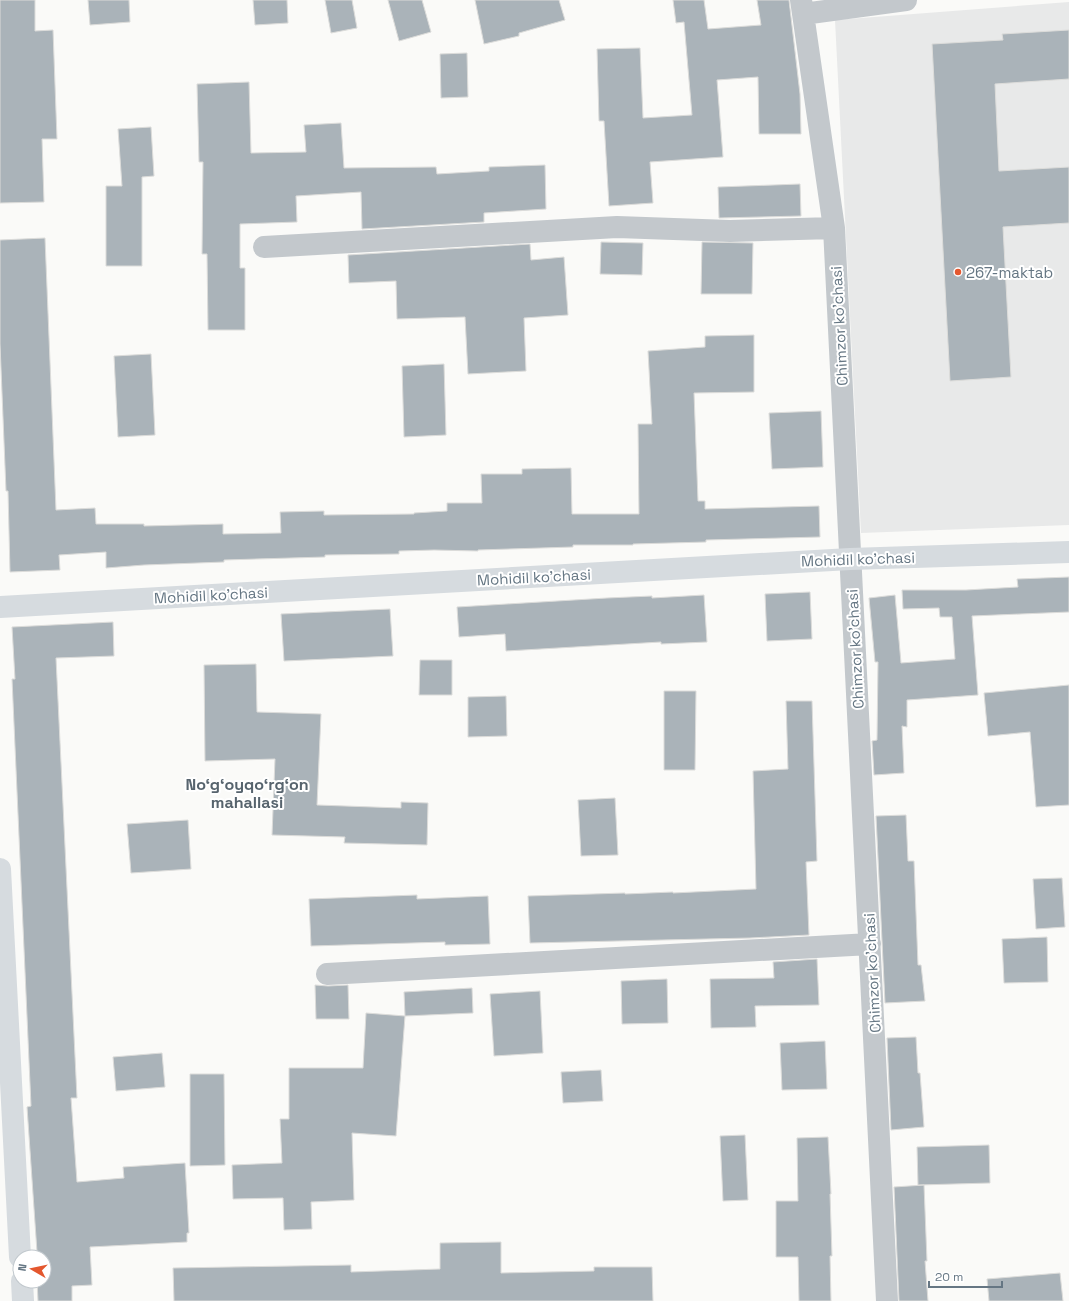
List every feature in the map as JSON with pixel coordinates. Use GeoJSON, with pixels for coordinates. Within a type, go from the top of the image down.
{"type":"FeatureCollection","features":[{"type":"Feature","properties":{"kind":"street"},"geometry":{"type":"LineString","coordinates":[[802,7],[906,0]]}},
{"type":"Feature","properties":{"kind":"street","name":"Chimzor ko'chasi"},"geometry":{"type":"LineString","coordinates":[[802,7],[834,228],[887,1301]]}},
{"type":"Feature","properties":{"kind":"street"},"geometry":{"type":"LineString","coordinates":[[264,247],[617,227],[730,232],[834,228]]}},
{"type":"Feature","properties":{"kind":"street","name":"Mohidil ko'chasi"},"geometry":{"type":"LineString","coordinates":[[0,607],[850,559],[1069,552]]}},
{"type":"Feature","properties":{"kind":"street"},"geometry":{"type":"LineString","coordinates":[[0,869],[20,1249]]}},
{"type":"Feature","properties":{"kind":"street"},"geometry":{"type":"LineString","coordinates":[[327,974],[870,944]]}},
{"type":"Feature","properties":{"kind":"street"},"geometry":{"type":"LineString","coordinates":[[22,1289],[23,1301]]}},
{"type":"Feature","properties":{"kind":"shaded area","name":"267-maktab"},"geometry":{"type":"Polygon","coordinates":[[[1069,2],[1069,525],[861,533],[835,20],[1069,2]]]}},
{"type":"Feature","properties":{"kind":"building"},"geometry":{"type":"Polygon","coordinates":[[[0,0],[35,0],[35,31],[53,30],[57,139],[42,139],[44,202],[0,203],[0,0]]]}},
{"type":"Feature","properties":{"kind":"building"},"geometry":{"type":"Polygon","coordinates":[[[88,0],[129,0],[130,22],[90,25],[88,0]]]}},
{"type":"Feature","properties":{"kind":"building"},"geometry":{"type":"Polygon","coordinates":[[[253,0],[287,0],[288,23],[255,25],[253,0]]]}},
{"type":"Feature","properties":{"kind":"building"},"geometry":{"type":"Polygon","coordinates":[[[325,0],[352,0],[357,28],[331,33],[325,0]]]}},
{"type":"Feature","properties":{"kind":"building"},"geometry":{"type":"Polygon","coordinates":[[[388,0],[422,0],[431,32],[399,41],[388,0]]]}},
{"type":"Feature","properties":{"kind":"building"},"geometry":{"type":"Polygon","coordinates":[[[475,0],[559,0],[565,20],[519,33],[519,36],[484,44],[475,0]]]}},
{"type":"Feature","properties":{"kind":"building"},"geometry":{"type":"Polygon","coordinates":[[[673,0],[704,0],[708,29],[761,25],[757,0],[789,0],[800,94],[801,134],[759,134],[758,77],[717,80],[723,157],[650,162],[653,203],[609,206],[604,121],[599,121],[597,49],[640,48],[643,118],[692,115],[684,22],[676,23],[673,0]]]}},
{"type":"Feature","properties":{"kind":"building"},"geometry":{"type":"Polygon","coordinates":[[[1069,30],[1069,79],[995,84],[999,171],[1069,167],[1069,223],[1003,227],[1011,377],[950,381],[932,44],[1003,40],[1002,34],[1069,30]]]}},
{"type":"Feature","properties":{"kind":"building"},"geometry":{"type":"Polygon","coordinates":[[[467,53],[468,97],[441,98],[440,54],[467,53]]]}},
{"type":"Feature","properties":{"kind":"building"},"geometry":{"type":"Polygon","coordinates":[[[249,82],[251,153],[306,152],[304,125],[341,123],[344,168],[436,167],[437,174],[489,171],[489,167],[545,165],[546,209],[484,213],[484,222],[362,229],[361,192],[296,196],[297,222],[240,224],[240,268],[245,268],[245,330],[208,330],[207,254],[202,254],[203,162],[199,162],[197,84],[249,82]]]}},
{"type":"Feature","properties":{"kind":"building"},"geometry":{"type":"Polygon","coordinates":[[[151,127],[154,176],[142,177],[142,266],[106,266],[106,186],[122,186],[118,129],[151,127]]]}},
{"type":"Feature","properties":{"kind":"building"},"geometry":{"type":"Polygon","coordinates":[[[800,184],[801,216],[719,218],[718,187],[800,184]]]}},
{"type":"Feature","properties":{"kind":"building"},"geometry":{"type":"Polygon","coordinates":[[[45,238],[56,510],[95,508],[96,524],[144,524],[144,526],[223,524],[223,534],[281,533],[280,512],[324,511],[324,515],[414,514],[447,511],[447,503],[482,503],[481,474],[522,474],[522,469],[571,468],[572,514],[639,514],[638,424],[652,424],[648,351],[705,347],[705,336],[754,335],[754,392],[694,393],[698,501],[705,501],[705,509],[819,506],[820,537],[706,540],[706,542],[633,545],[573,545],[573,547],[478,551],[399,551],[399,554],[325,555],[325,557],[224,560],[224,562],[106,568],[106,552],[59,555],[60,570],[10,572],[8,491],[6,491],[0,344],[0,240],[45,238]]]}},
{"type":"Feature","properties":{"kind":"building"},"geometry":{"type":"Polygon","coordinates":[[[601,242],[643,243],[642,275],[600,274],[601,242]]]}},
{"type":"Feature","properties":{"kind":"building"},"geometry":{"type":"Polygon","coordinates":[[[702,242],[753,243],[752,294],[701,294],[702,242]]]}},
{"type":"Feature","properties":{"kind":"building"},"geometry":{"type":"Polygon","coordinates":[[[530,244],[531,260],[564,257],[568,315],[524,318],[526,371],[468,374],[465,317],[397,319],[396,281],[349,283],[348,255],[530,244]]]}},
{"type":"Feature","properties":{"kind":"building"},"geometry":{"type":"Polygon","coordinates":[[[151,354],[155,435],[118,437],[114,356],[151,354]]]}},
{"type":"Feature","properties":{"kind":"building"},"geometry":{"type":"Polygon","coordinates":[[[444,364],[446,435],[404,437],[402,366],[444,364]]]}},
{"type":"Feature","properties":{"kind":"building"},"geometry":{"type":"Polygon","coordinates":[[[821,411],[823,467],[772,469],[769,413],[821,411]]]}},
{"type":"Feature","properties":{"kind":"building"},"geometry":{"type":"Polygon","coordinates":[[[1069,577],[1069,612],[972,616],[978,695],[907,700],[907,727],[902,726],[904,773],[874,775],[872,741],[877,740],[878,662],[875,662],[869,598],[895,595],[901,663],[955,659],[952,617],[940,617],[939,608],[903,609],[902,590],[966,590],[1018,587],[1017,579],[1069,577]]]}},
{"type":"Feature","properties":{"kind":"building"},"geometry":{"type":"Polygon","coordinates":[[[810,592],[812,639],[767,641],[765,594],[810,592]]]}},
{"type":"Feature","properties":{"kind":"building"},"geometry":{"type":"Polygon","coordinates":[[[704,595],[707,642],[661,644],[661,642],[506,651],[505,634],[459,637],[457,607],[607,598],[652,596],[652,598],[704,595]]]}},
{"type":"Feature","properties":{"kind":"building"},"geometry":{"type":"Polygon","coordinates":[[[390,609],[393,656],[284,661],[281,614],[390,609]]]}},
{"type":"Feature","properties":{"kind":"building"},"geometry":{"type":"Polygon","coordinates":[[[113,622],[114,656],[56,658],[77,1098],[71,1098],[77,1182],[124,1178],[123,1167],[185,1163],[189,1233],[187,1233],[187,1242],[90,1247],[92,1285],[72,1286],[72,1301],[38,1301],[37,1289],[52,1289],[52,1249],[37,1249],[27,1107],[31,1106],[12,679],[15,679],[12,627],[113,622]]]}},
{"type":"Feature","properties":{"kind":"building"},"geometry":{"type":"Polygon","coordinates":[[[420,660],[452,660],[452,695],[419,695],[420,660]]]}},
{"type":"Feature","properties":{"kind":"building"},"geometry":{"type":"Polygon","coordinates":[[[256,664],[257,712],[321,714],[317,805],[401,808],[401,802],[428,803],[427,845],[344,843],[345,837],[272,835],[275,759],[205,761],[204,665],[256,664]]]}},
{"type":"Feature","properties":{"kind":"building"},"geometry":{"type":"Polygon","coordinates":[[[1069,685],[1069,805],[1036,807],[1030,732],[988,736],[984,693],[1069,685]]]}},
{"type":"Feature","properties":{"kind":"building"},"geometry":{"type":"Polygon","coordinates":[[[664,691],[696,691],[695,770],[664,770],[664,691]]]}},
{"type":"Feature","properties":{"kind":"building"},"geometry":{"type":"Polygon","coordinates":[[[506,696],[507,736],[468,737],[468,697],[506,696]]]}},
{"type":"Feature","properties":{"kind":"building"},"geometry":{"type":"Polygon","coordinates":[[[786,701],[812,701],[817,861],[806,862],[809,935],[750,938],[530,943],[528,896],[673,893],[756,889],[753,771],[788,769],[786,701]]]}},
{"type":"Feature","properties":{"kind":"building"},"geometry":{"type":"Polygon","coordinates":[[[615,798],[618,855],[581,856],[578,800],[615,798]]]}},
{"type":"Feature","properties":{"kind":"building"},"geometry":{"type":"Polygon","coordinates":[[[906,815],[908,861],[914,861],[918,965],[921,965],[925,1001],[885,1003],[876,816],[906,815]]]}},
{"type":"Feature","properties":{"kind":"building"},"geometry":{"type":"Polygon","coordinates":[[[188,820],[191,869],[131,873],[127,824],[188,820]]]}},
{"type":"Feature","properties":{"kind":"building"},"geometry":{"type":"Polygon","coordinates":[[[1062,878],[1065,927],[1036,929],[1033,879],[1062,878]]]}},
{"type":"Feature","properties":{"kind":"building"},"geometry":{"type":"Polygon","coordinates":[[[417,895],[417,899],[488,896],[490,944],[445,945],[445,942],[311,946],[309,899],[417,895]]]}},
{"type":"Feature","properties":{"kind":"building"},"geometry":{"type":"Polygon","coordinates":[[[1047,937],[1048,982],[1004,983],[1002,939],[1047,937]]]}},
{"type":"Feature","properties":{"kind":"building"},"geometry":{"type":"Polygon","coordinates":[[[817,959],[819,1005],[755,1006],[756,1027],[711,1028],[710,979],[774,978],[773,962],[817,959]]]}},
{"type":"Feature","properties":{"kind":"building"},"geometry":{"type":"Polygon","coordinates":[[[667,979],[668,1023],[622,1024],[621,981],[667,979]]]}},
{"type":"Feature","properties":{"kind":"building"},"geometry":{"type":"Polygon","coordinates":[[[315,985],[348,985],[349,1019],[316,1019],[315,985]]]}},
{"type":"Feature","properties":{"kind":"building"},"geometry":{"type":"Polygon","coordinates":[[[472,988],[473,1013],[405,1016],[404,992],[472,988]]]}},
{"type":"Feature","properties":{"kind":"building"},"geometry":{"type":"Polygon","coordinates":[[[540,991],[543,1053],[494,1056],[490,994],[540,991]]]}},
{"type":"Feature","properties":{"kind":"building"},"geometry":{"type":"Polygon","coordinates":[[[366,1013],[405,1016],[396,1136],[352,1133],[354,1200],[311,1202],[312,1229],[284,1230],[283,1198],[233,1199],[232,1165],[282,1163],[280,1119],[289,1119],[289,1068],[363,1068],[366,1013]]]}},
{"type":"Feature","properties":{"kind":"building"},"geometry":{"type":"Polygon","coordinates":[[[916,1037],[924,1127],[891,1130],[887,1038],[916,1037]]]}},
{"type":"Feature","properties":{"kind":"building"},"geometry":{"type":"Polygon","coordinates":[[[825,1041],[827,1089],[782,1090],[780,1043],[825,1041]]]}},
{"type":"Feature","properties":{"kind":"building"},"geometry":{"type":"Polygon","coordinates":[[[162,1053],[165,1087],[116,1091],[113,1057],[162,1053]]]}},
{"type":"Feature","properties":{"kind":"building"},"geometry":{"type":"Polygon","coordinates":[[[601,1070],[603,1101],[563,1103],[561,1072],[601,1070]]]}},
{"type":"Feature","properties":{"kind":"building"},"geometry":{"type":"Polygon","coordinates":[[[190,1074],[224,1074],[225,1165],[190,1166],[190,1074]]]}},
{"type":"Feature","properties":{"kind":"building"},"geometry":{"type":"Polygon","coordinates":[[[745,1135],[748,1200],[723,1201],[720,1136],[745,1135]]]}},
{"type":"Feature","properties":{"kind":"building"},"geometry":{"type":"Polygon","coordinates":[[[828,1137],[831,1194],[831,1301],[799,1301],[798,1257],[776,1257],[776,1201],[798,1201],[797,1138],[828,1137]]]}},
{"type":"Feature","properties":{"kind":"building"},"geometry":{"type":"Polygon","coordinates":[[[989,1145],[990,1183],[918,1185],[917,1147],[989,1145]]]}},
{"type":"Feature","properties":{"kind":"building"},"geometry":{"type":"Polygon","coordinates":[[[924,1185],[927,1261],[925,1261],[928,1301],[899,1301],[894,1187],[924,1185]]]}},
{"type":"Feature","properties":{"kind":"building"},"geometry":{"type":"Polygon","coordinates":[[[501,1242],[501,1273],[594,1271],[594,1267],[652,1267],[653,1301],[174,1301],[173,1268],[351,1265],[351,1272],[440,1269],[440,1243],[501,1242]]]}},
{"type":"Feature","properties":{"kind":"building"},"geometry":{"type":"Polygon","coordinates":[[[1060,1273],[1063,1301],[989,1301],[987,1279],[1060,1273]]]}},
{"type":"Feature","properties":{"kind":"place","name":"267-maktab"},"geometry":{"type":"Point","coordinates":[958,272]}},
{"type":"Feature","properties":{"kind":"district","name":"Noʻgʻoyqoʻrgʻon mahallasi"},"geometry":{"type":"Point","coordinates":[247,793]}}]}
